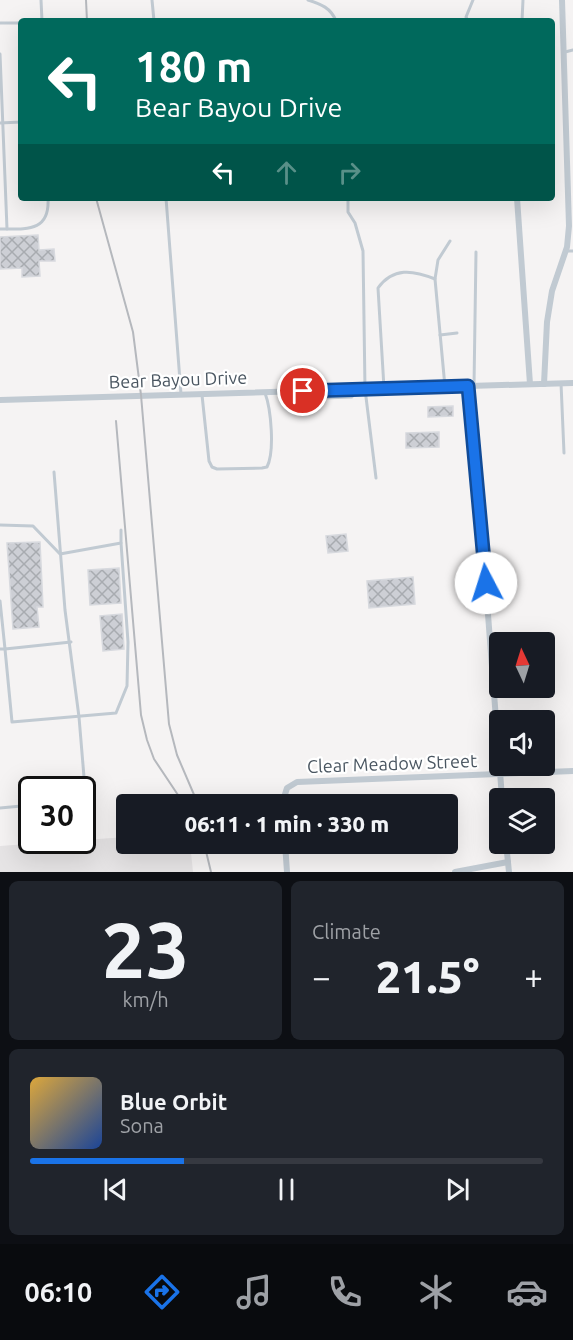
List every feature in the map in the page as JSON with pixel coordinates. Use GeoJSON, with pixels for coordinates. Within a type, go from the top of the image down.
{"type":"FeatureCollection","features":[{"type":"Feature","properties":{"kind":"street"},"geometry":{"type":"LineString","coordinates":[[544,384],[550,302],[570,251],[562,0]]}},
{"type":"Feature","properties":{"kind":"street"},"geometry":{"type":"LineString","coordinates":[[517,201],[530,384]]}},
{"type":"Feature","properties":{"kind":"street","name":"Bear Bayou Drive"},"geometry":{"type":"LineString","coordinates":[[0,400],[573,383]]}},
{"type":"Feature","properties":{"kind":"street"},"geometry":{"type":"LineString","coordinates":[[471,386],[489,632]]}},
{"type":"Feature","properties":{"kind":"street","name":"Clear Meadow Street"},"geometry":{"type":"LineString","coordinates":[[555,772],[573,771]]}},
{"type":"Feature","properties":{"kind":"street","name":"Clear Meadow Street"},"geometry":{"type":"LineString","coordinates":[[285,794],[287,788],[297,782],[489,775]]}},
{"type":"Feature","properties":{"kind":"street"},"geometry":{"type":"LineString","coordinates":[[286,854],[287,872]]}},
{"type":"Feature","properties":{"kind":"street"},"geometry":{"type":"LineString","coordinates":[[507,854],[509,872]]}},
{"type":"Feature","properties":{"kind":"street"},"geometry":{"type":"LineString","coordinates":[[454,872],[508,862]]}},
{"type":"Feature","properties":{"kind":"lane"},"geometry":{"type":"LineString","coordinates":[[41,0],[42,18]]}},
{"type":"Feature","properties":{"kind":"lane"},"geometry":{"type":"LineString","coordinates":[[152,0],[154,18]]}},
{"type":"Feature","properties":{"kind":"lane"},"geometry":{"type":"LineString","coordinates":[[308,0],[327,8],[335,18]]}},
{"type":"Feature","properties":{"kind":"lane"},"geometry":{"type":"LineString","coordinates":[[466,18],[472,0]]}},
{"type":"Feature","properties":{"kind":"lane"},"geometry":{"type":"LineString","coordinates":[[522,18],[523,0]]}},
{"type":"Feature","properties":{"kind":"lane"},"geometry":{"type":"LineString","coordinates":[[0,23],[18,23]]}},
{"type":"Feature","properties":{"kind":"lane"},"geometry":{"type":"LineString","coordinates":[[563,52],[573,50]]}},
{"type":"Feature","properties":{"kind":"lane"},"geometry":{"type":"LineString","coordinates":[[0,54],[7,229]]}},
{"type":"Feature","properties":{"kind":"lane"},"geometry":{"type":"LineString","coordinates":[[1,123],[18,122]]}},
{"type":"Feature","properties":{"kind":"lane"},"geometry":{"type":"LineString","coordinates":[[0,229],[34,227],[43,223],[47,216],[48,201]]}},
{"type":"Feature","properties":{"kind":"lane"},"geometry":{"type":"LineString","coordinates":[[166,201],[181,394]]}},
{"type":"Feature","properties":{"kind":"lane"},"geometry":{"type":"LineString","coordinates":[[348,201],[348,213],[356,224],[363,251],[365,389],[376,478]]}},
{"type":"Feature","properties":{"kind":"lane"},"geometry":{"type":"LineString","coordinates":[[445,387],[435,279],[438,260],[450,241]]}},
{"type":"Feature","properties":{"kind":"lane"},"geometry":{"type":"LineString","coordinates":[[471,386],[476,252]]}},
{"type":"Feature","properties":{"kind":"lane"},"geometry":{"type":"LineString","coordinates":[[384,388],[378,288],[385,278],[398,273],[420,273],[435,279]]}},
{"type":"Feature","properties":{"kind":"lane"},"geometry":{"type":"LineString","coordinates":[[440,335],[458,333]]}},
{"type":"Feature","properties":{"kind":"lane"},"geometry":{"type":"LineString","coordinates":[[561,383],[564,453]]}},
{"type":"Feature","properties":{"kind":"lane"},"geometry":{"type":"LineString","coordinates":[[202,394],[209,461],[212,467],[217,469],[262,468],[267,467],[270,461],[271,442],[268,402],[264,392]]}},
{"type":"Feature","properties":{"kind":"lane"},"geometry":{"type":"LineString","coordinates":[[54,472],[60,554],[84,776]]}},
{"type":"Feature","properties":{"kind":"lane"},"geometry":{"type":"LineString","coordinates":[[0,525],[33,526],[60,554]]}},
{"type":"Feature","properties":{"kind":"lane"},"geometry":{"type":"LineString","coordinates":[[0,601],[2,649],[7,672],[12,722],[116,712],[127,686],[128,642],[122,530]]}},
{"type":"Feature","properties":{"kind":"lane"},"geometry":{"type":"LineString","coordinates":[[60,554],[121,543]]}},
{"type":"Feature","properties":{"kind":"lane"},"geometry":{"type":"LineString","coordinates":[[2,649],[70,642]]}},
{"type":"Feature","properties":{"kind":"lane"},"geometry":{"type":"LineString","coordinates":[[0,673],[7,672]]}},
{"type":"Feature","properties":{"kind":"lane"},"geometry":{"type":"LineString","coordinates":[[0,808],[18,807]]}},
{"type":"Feature","properties":{"kind":"shaded area"},"geometry":{"type":"Polygon","coordinates":[[[116,838],[116,854],[191,854],[193,872],[0,872],[0,846],[18,845],[18,854],[96,854],[96,839],[116,838]]]}},
{"type":"Feature","properties":{"kind":"building"},"geometry":{"type":"Polygon","coordinates":[[[38,235],[39,250],[54,249],[55,261],[39,261],[40,276],[22,277],[22,268],[0,269],[0,237],[38,235]]]}},
{"type":"Feature","properties":{"kind":"building"},"geometry":{"type":"Polygon","coordinates":[[[453,406],[453,416],[428,417],[428,407],[453,406]]]}},
{"type":"Feature","properties":{"kind":"building"},"geometry":{"type":"Polygon","coordinates":[[[439,432],[439,447],[406,448],[406,433],[439,432]]]}},
{"type":"Feature","properties":{"kind":"building"},"geometry":{"type":"Polygon","coordinates":[[[346,534],[348,551],[328,553],[326,536],[346,534]]]}},
{"type":"Feature","properties":{"kind":"building"},"geometry":{"type":"Polygon","coordinates":[[[40,542],[43,607],[37,607],[39,627],[13,629],[7,543],[40,542]]]}},
{"type":"Feature","properties":{"kind":"building"},"geometry":{"type":"Polygon","coordinates":[[[119,568],[121,603],[90,605],[88,570],[119,568]]]}},
{"type":"Feature","properties":{"kind":"building"},"geometry":{"type":"Polygon","coordinates":[[[413,577],[415,604],[369,608],[367,581],[413,577]]]}},
{"type":"Feature","properties":{"kind":"building"},"geometry":{"type":"Polygon","coordinates":[[[122,614],[124,649],[103,651],[100,616],[122,614]]]}},
{"type":"Feature","properties":{"kind":"railway"},"geometry":{"type":"LineString","coordinates":[[86,0],[87,18]]}},
{"type":"Feature","properties":{"kind":"railway"},"geometry":{"type":"LineString","coordinates":[[97,201],[133,332],[141,395],[169,724],[177,755],[194,794]]}},
{"type":"Feature","properties":{"kind":"railway"},"geometry":{"type":"LineString","coordinates":[[116,421],[141,715],[154,759],[177,794]]}},
{"type":"Feature","properties":{"kind":"railway"},"geometry":{"type":"LineString","coordinates":[[207,854],[211,872]]}},
{"type":"Feature","properties":{"kind":"route"},"geometry":{"type":"LineString","coordinates":[[303,391],[468,386],[486,583]]}}]}
